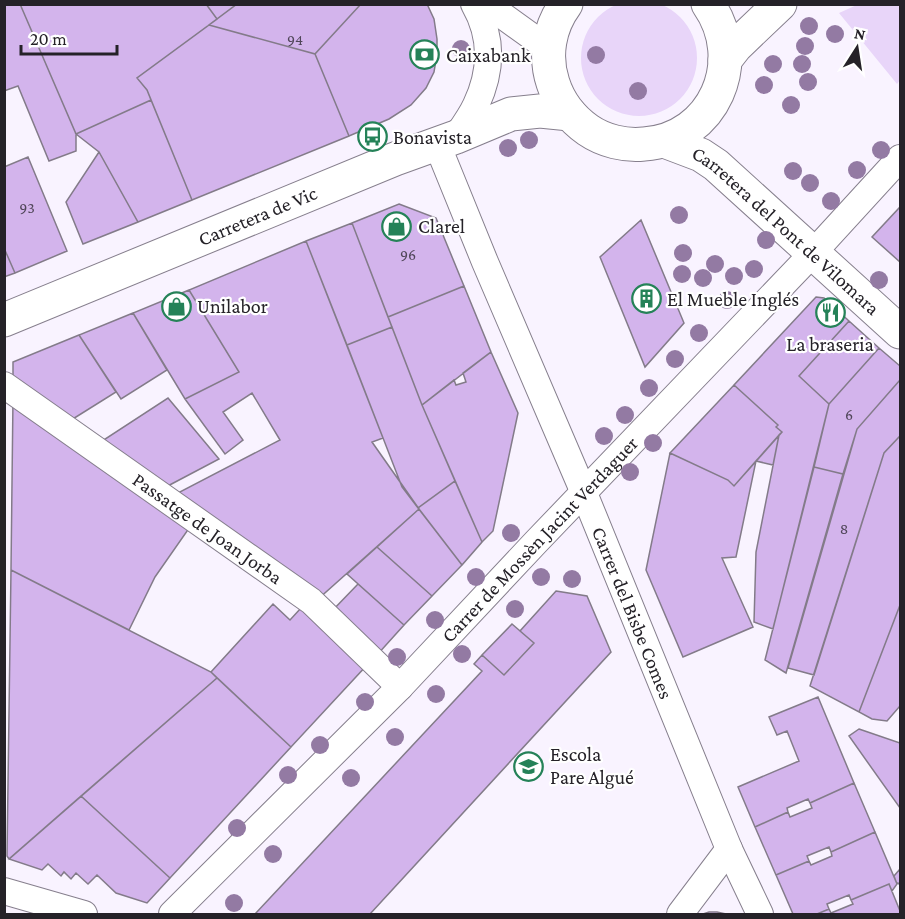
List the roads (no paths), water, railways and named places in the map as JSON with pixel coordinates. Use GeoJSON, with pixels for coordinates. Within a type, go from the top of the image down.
{"type":"FeatureCollection","features":[{"type":"Feature","properties":{"kind":"main road"},"geometry":{"type":"LineString","coordinates":[[566,4],[555,24],[549,59],[556,93],[570,114],[592,133],[613,141],[634,145],[664,141],[675,137],[704,115],[711,106],[722,84],[725,60],[721,28],[708,4]]}},
{"type":"Feature","properties":{"kind":"main road"},"geometry":{"type":"LineString","coordinates":[[725,60],[740,42],[780,4]]}},
{"type":"Feature","properties":{"kind":"main road","name":"Carretera de Vic"},"geometry":{"type":"LineString","coordinates":[[511,114],[533,92],[549,59]]}},
{"type":"Feature","properties":{"kind":"main road","name":"Carretera de Vic"},"geometry":{"type":"LineString","coordinates":[[4,320],[395,159],[511,114],[540,111],[570,114]]}},
{"type":"Feature","properties":{"kind":"main road","name":"Carretera del Pont de Vilomara"},"geometry":{"type":"LineString","coordinates":[[664,141],[701,155],[716,165],[900,332]]}},
{"type":"Feature","properties":{"kind":"street"},"geometry":{"type":"LineString","coordinates":[[446,141],[476,106],[484,85],[489,46],[485,28],[474,4]]}},
{"type":"Feature","properties":{"kind":"street"},"geometry":{"type":"LineString","coordinates":[[485,4],[549,59]]}},
{"type":"Feature","properties":{"kind":"street","name":"Carrer del Bisbe Comes"},"geometry":{"type":"LineString","coordinates":[[446,141],[484,262],[584,493],[729,849],[760,915]]}},
{"type":"Feature","properties":{"kind":"street","name":"Carrer de Mossèn Jacint Verdaguer"},"geometry":{"type":"LineString","coordinates":[[172,915],[400,687],[813,253],[900,158]]}},
{"type":"Feature","properties":{"kind":"street","name":"Passatge de Joan Jorba"},"geometry":{"type":"LineString","coordinates":[[4,385],[311,601],[400,687]]}},
{"type":"Feature","properties":{"kind":"street"},"geometry":{"type":"LineString","coordinates":[[680,915],[729,849]]}},
{"type":"Feature","properties":{"kind":"street"},"geometry":{"type":"LineString","coordinates":[[4,891],[84,915]]}},
{"type":"Feature","properties":{"kind":"place","name":"Caixabank"},"geometry":{"type":"Point","coordinates":[425,55]}},
{"type":"Feature","properties":{"kind":"place","name":"Bonavista"},"geometry":{"type":"Point","coordinates":[372,137]}},
{"type":"Feature","properties":{"kind":"place","name":"Clarel"},"geometry":{"type":"Point","coordinates":[397,226]}},
{"type":"Feature","properties":{"kind":"place","name":"El Mueble Inglés"},"geometry":{"type":"Point","coordinates":[646,299]}},
{"type":"Feature","properties":{"kind":"place","name":"Unilabor"},"geometry":{"type":"Point","coordinates":[176,306]}},
{"type":"Feature","properties":{"kind":"place","name":"La braseria"},"geometry":{"type":"Point","coordinates":[830,313]}},
{"type":"Feature","properties":{"kind":"place","name":"Escola Pare Algué"},"geometry":{"type":"Point","coordinates":[529,766]}}]}
